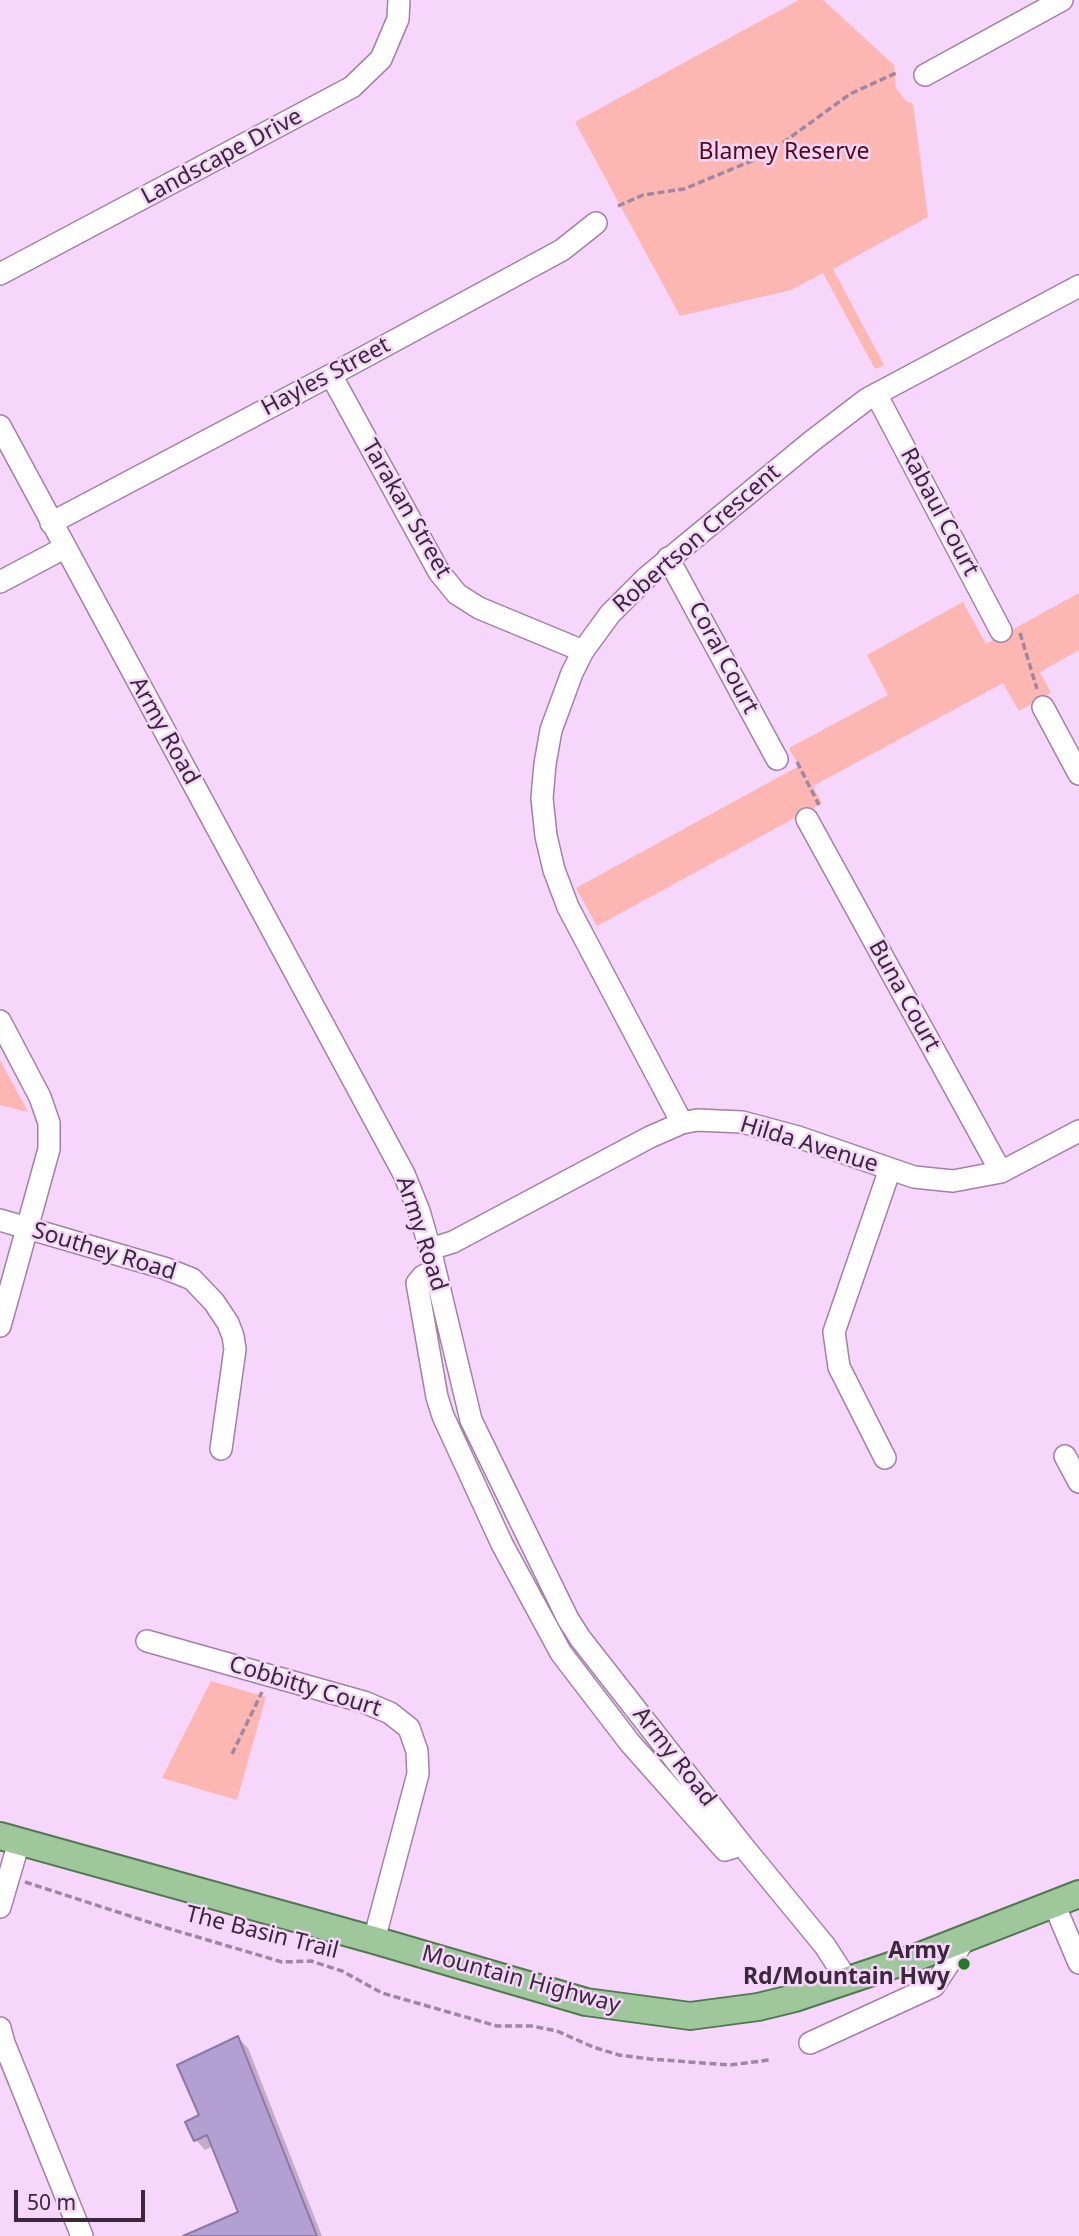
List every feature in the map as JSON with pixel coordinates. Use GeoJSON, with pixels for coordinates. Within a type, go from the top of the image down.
{"type":"FeatureCollection","features":[{"type":"Feature","properties":{"kind":"main road","name":"Mountain Highway"},"geometry":{"type":"LineString","coordinates":[[9,1839],[586,2002],[690,2016],[758,2007],[847,1980],[965,1940],[1079,1894]]}},
{"type":"Feature","properties":{"kind":"street","name":"Landscape Drive"},"geometry":{"type":"LineString","coordinates":[[0,274],[352,87],[381,59],[398,19],[399,0]]}},
{"type":"Feature","properties":{"kind":"street"},"geometry":{"type":"LineString","coordinates":[[925,75],[1062,0]]}},
{"type":"Feature","properties":{"kind":"street","name":"Hayles Street"},"geometry":{"type":"LineString","coordinates":[[51,523],[562,250],[596,223]]}},
{"type":"Feature","properties":{"kind":"street","name":"Robertson Crescent"},"geometry":{"type":"LineString","coordinates":[[682,1123],[568,907],[554,870],[546,836],[542,799],[551,730],[572,673],[583,651],[610,614],[668,558],[812,441],[876,394],[1079,286]]}},
{"type":"Feature","properties":{"kind":"street","name":"Tarakan Street"},"geometry":{"type":"LineString","coordinates":[[331,375],[439,572],[457,594],[479,608],[583,651]]}},
{"type":"Feature","properties":{"kind":"street","name":"Rabaul Court"},"geometry":{"type":"LineString","coordinates":[[876,394],[1009,628]]}},
{"type":"Feature","properties":{"kind":"street","name":"Army Road"},"geometry":{"type":"LineString","coordinates":[[0,426],[404,1174],[430,1249],[471,1420],[569,1619],[580,1638],[742,1845],[825,1946],[847,1980]]}},
{"type":"Feature","properties":{"kind":"street"},"geometry":{"type":"LineString","coordinates":[[0,582],[64,548]]}},
{"type":"Feature","properties":{"kind":"street","name":"Coral Court"},"geometry":{"type":"LineString","coordinates":[[668,558],[786,759]]}},
{"type":"Feature","properties":{"kind":"street"},"geometry":{"type":"LineString","coordinates":[[1043,707],[1079,774]]}},
{"type":"Feature","properties":{"kind":"street","name":"Buna Court"},"geometry":{"type":"LineString","coordinates":[[813,812],[1001,1172]]}},
{"type":"Feature","properties":{"kind":"street"},"geometry":{"type":"LineString","coordinates":[[0,1021],[40,1097],[49,1123],[50,1149],[0,1326]]}},
{"type":"Feature","properties":{"kind":"street","name":"Hilda Avenue"},"geometry":{"type":"LineString","coordinates":[[430,1249],[453,1242],[650,1137],[682,1123],[697,1120],[742,1122],[798,1137],[914,1177],[953,1181],[1001,1172],[1079,1131]]}},
{"type":"Feature","properties":{"kind":"street"},"geometry":{"type":"LineString","coordinates":[[885,1458],[839,1367],[834,1332],[890,1169]]}},
{"type":"Feature","properties":{"kind":"street","name":"Southey Road"},"geometry":{"type":"LineString","coordinates":[[0,1220],[164,1268],[192,1279],[214,1302],[233,1336],[235,1349],[221,1449]]}},
{"type":"Feature","properties":{"kind":"street"},"geometry":{"type":"LineString","coordinates":[[1065,1456],[1079,1482]]}},
{"type":"Feature","properties":{"kind":"street","name":"Cobbitty Court"},"geometry":{"type":"LineString","coordinates":[[147,1641],[364,1702],[390,1713],[409,1728],[418,1751],[418,1774],[384,1893],[374,1940]]}},
{"type":"Feature","properties":{"kind":"street"},"geometry":{"type":"LineString","coordinates":[[0,1907],[9,1839]]}},
{"type":"Feature","properties":{"kind":"street"},"geometry":{"type":"LineString","coordinates":[[1054,1905],[1079,1963]]}},
{"type":"Feature","properties":{"kind":"street"},"geometry":{"type":"LineString","coordinates":[[810,2043],[934,1986],[965,1940]]}},
{"type":"Feature","properties":{"kind":"street"},"geometry":{"type":"LineString","coordinates":[[0,2028],[82,2236]]}},
{"type":"Feature","properties":{"kind":"path"},"geometry":{"type":"LineString","coordinates":[[618,206],[643,195],[684,189],[765,155],[850,94],[896,73]]}},
{"type":"Feature","properties":{"kind":"path"},"geometry":{"type":"LineString","coordinates":[[1009,628],[1043,707]]}},
{"type":"Feature","properties":{"kind":"path"},"geometry":{"type":"LineString","coordinates":[[786,759],[813,812]]}},
{"type":"Feature","properties":{"kind":"path"},"geometry":{"type":"LineString","coordinates":[[232,1754],[262,1692]]}},
{"type":"Feature","properties":{"kind":"path","name":"The Basin Trail"},"geometry":{"type":"LineString","coordinates":[[32,1884],[282,1962],[311,1961],[342,1971],[382,1993],[498,2026],[532,2026],[557,2031],[619,2055],[730,2065],[769,2060]]}},
{"type":"Feature","properties":{"kind":"green space","name":"Blamey Reserve"},"geometry":{"type":"Polygon","coordinates":[[[799,0],[823,0],[894,65],[896,88],[906,101],[913,104],[928,217],[833,269],[884,365],[875,369],[823,273],[791,290],[680,316],[575,122],[799,0]]]}},
{"type":"Feature","properties":{"kind":"green space"},"geometry":{"type":"Polygon","coordinates":[[[1079,593],[1079,650],[1040,672],[1051,693],[1019,711],[1003,683],[813,786],[822,803],[597,926],[576,888],[799,766],[789,748],[888,695],[867,655],[963,602],[986,644],[1079,593]]]}},
{"type":"Feature","properties":{"kind":"green space"},"geometry":{"type":"Polygon","coordinates":[[[0,1060],[28,1112],[0,1105],[0,1060]]]}},
{"type":"Feature","properties":{"kind":"green space"},"geometry":{"type":"Polygon","coordinates":[[[211,1681],[266,1697],[237,1800],[162,1778],[211,1681]]]}},
{"type":"Feature","properties":{"kind":"building"},"geometry":{"type":"Polygon","coordinates":[[[238,2036],[317,2236],[183,2236],[238,2212],[207,2135],[194,2141],[185,2122],[199,2115],[177,2065],[238,2036]]]}},
{"type":"Feature","properties":{"kind":"place","name":"Army Rd/Mountain Hwy"},"geometry":{"type":"Point","coordinates":[964,1964]}}]}
